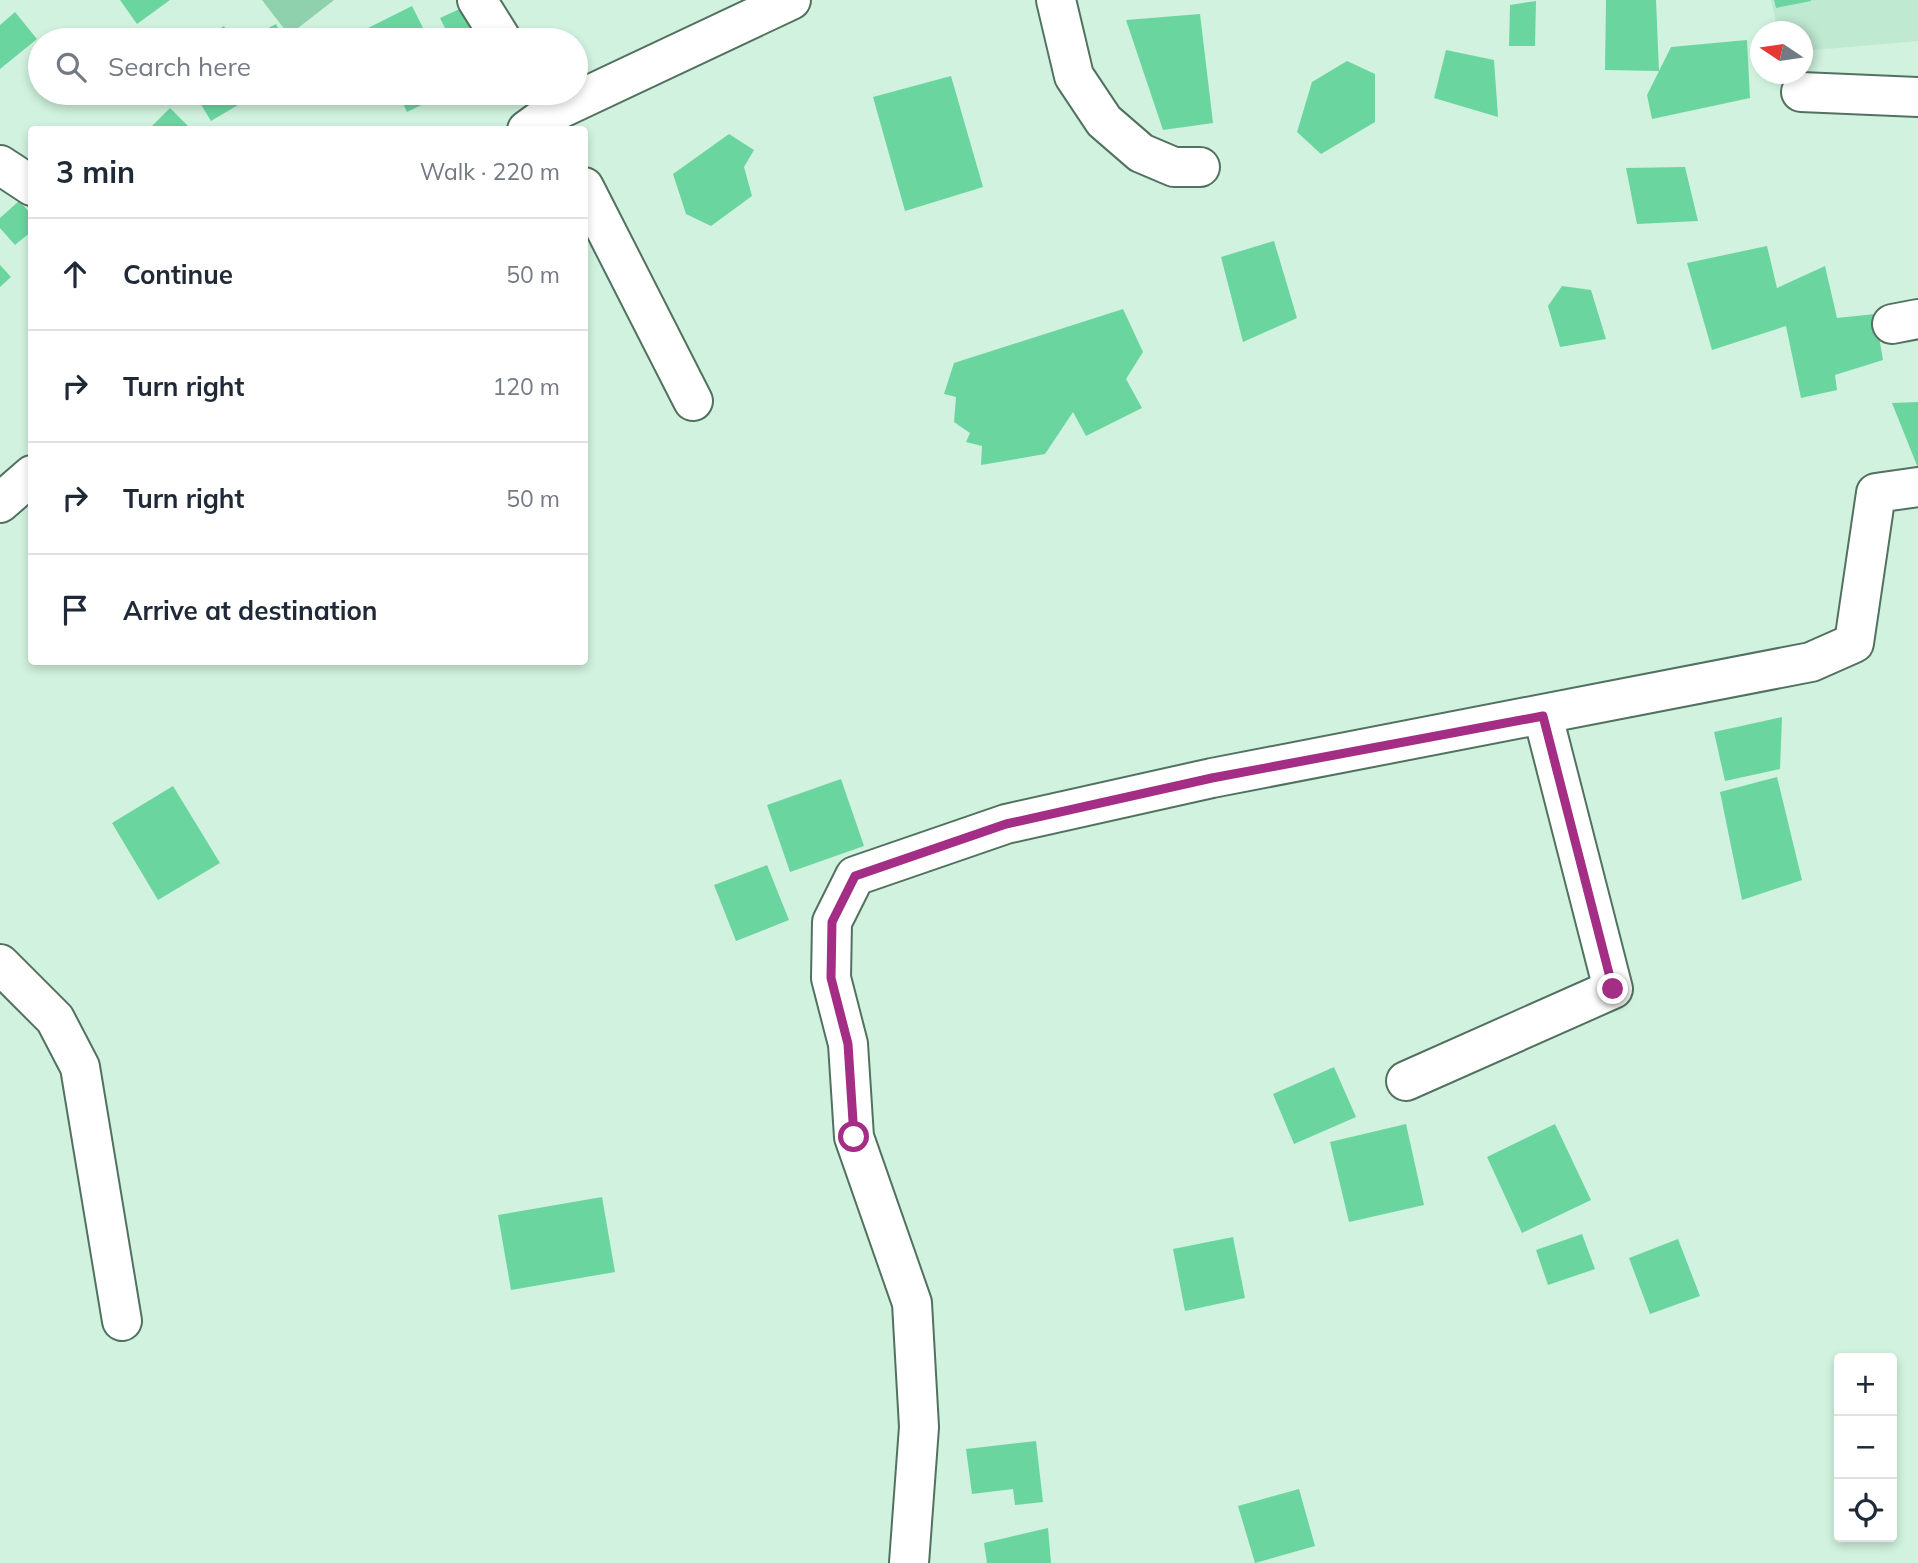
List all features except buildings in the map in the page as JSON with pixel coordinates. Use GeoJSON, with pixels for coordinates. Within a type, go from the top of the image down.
{"type":"FeatureCollection","features":[{"type":"Feature","properties":{"kind":"street"},"geometry":{"type":"LineString","coordinates":[[477,0],[494,28]]}},
{"type":"Feature","properties":{"kind":"street"},"geometry":{"type":"LineString","coordinates":[[588,95],[791,0]]}},
{"type":"Feature","properties":{"kind":"street"},"geometry":{"type":"LineString","coordinates":[[1056,0],[1074,76],[1104,121],[1141,153],[1174,167],[1200,167]]}},
{"type":"Feature","properties":{"kind":"street"},"geometry":{"type":"LineString","coordinates":[[1801,92],[1918,97]]}},
{"type":"Feature","properties":{"kind":"street"},"geometry":{"type":"LineString","coordinates":[[542,116],[566,105]]}},
{"type":"Feature","properties":{"kind":"street"},"geometry":{"type":"LineString","coordinates":[[0,165],[28,183]]}},
{"type":"Feature","properties":{"kind":"street"},"geometry":{"type":"LineString","coordinates":[[588,195],[693,401]]}},
{"type":"Feature","properties":{"kind":"street"},"geometry":{"type":"LineString","coordinates":[[0,503],[28,478]]}},
{"type":"Feature","properties":{"kind":"street"},"geometry":{"type":"LineString","coordinates":[[909,1563],[919,1427],[912,1303],[854,1137],[848,1044],[831,978],[832,922],[855,876],[1006,824],[1212,778],[1811,662],[1854,643],[1876,494],[1918,487]]}},
{"type":"Feature","properties":{"kind":"street"},"geometry":{"type":"LineString","coordinates":[[1406,1081],[1613,989],[1543,716]]}},
{"type":"Feature","properties":{"kind":"street"},"geometry":{"type":"LineString","coordinates":[[0,964],[55,1019],[80,1067],[122,1321]]}},
{"type":"Feature","properties":{"kind":"shaded area"},"geometry":{"type":"Polygon","coordinates":[[[262,0],[334,0],[298,28],[284,28],[262,0]]]}},
{"type":"Feature","properties":{"kind":"shaded area"},"geometry":{"type":"Polygon","coordinates":[[[1771,0],[1918,0],[1918,41],[1813,50],[1813,21],[1776,21],[1771,0]]]}},
{"type":"Feature","properties":{"kind":"route"},"geometry":{"type":"LineString","coordinates":[[854,1137],[848,1044],[831,978],[832,922],[855,876],[1006,824],[1212,778],[1543,716],[1613,989]]}}]}
